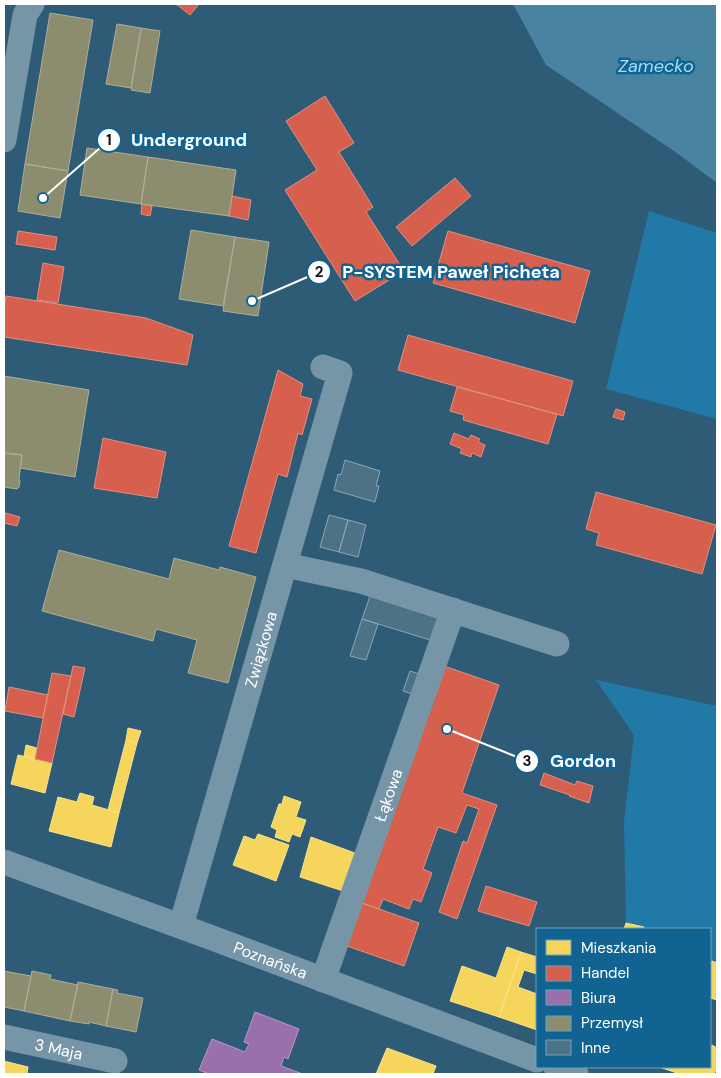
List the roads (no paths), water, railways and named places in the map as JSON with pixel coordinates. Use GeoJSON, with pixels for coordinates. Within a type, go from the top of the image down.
{"type":"FeatureCollection","features":[{"type":"Feature","properties":{"kind":"street"},"geometry":{"type":"LineString","coordinates":[[4,140],[20,12]]}},
{"type":"Feature","properties":{"kind":"street","name":"Związkowa"},"geometry":{"type":"LineString","coordinates":[[181,926],[285,565],[331,370]]}},
{"type":"Feature","properties":{"kind":"street"},"geometry":{"type":"LineString","coordinates":[[285,565],[361,581],[557,644]]}},
{"type":"Feature","properties":{"kind":"street","name":"Łąkowa"},"geometry":{"type":"LineString","coordinates":[[323,980],[453,610]]}},
{"type":"Feature","properties":{"kind":"street","name":"Poznańska"},"geometry":{"type":"LineString","coordinates":[[4,862],[181,926],[536,1061]]}},
{"type":"Feature","properties":{"kind":"street","name":"3 Maja"},"geometry":{"type":"LineString","coordinates":[[4,1037],[115,1061]]}},
{"type":"Feature","properties":{"kind":"water","name":"Zamecko"},"geometry":{"type":"Polygon","coordinates":[[[513,4],[717,4],[717,183],[674,151],[546,65],[513,4]]]}},
{"type":"Feature","properties":{"kind":"place","name":"Underground"},"geometry":{"type":"Point","coordinates":[43,198]}},
{"type":"Feature","properties":{"kind":"place","name":"P-SYSTEM Paweł Picheta"},"geometry":{"type":"Point","coordinates":[252,301]}},
{"type":"Feature","properties":{"kind":"place","name":"Gordon"},"geometry":{"type":"Point","coordinates":[447,729]}}]}
